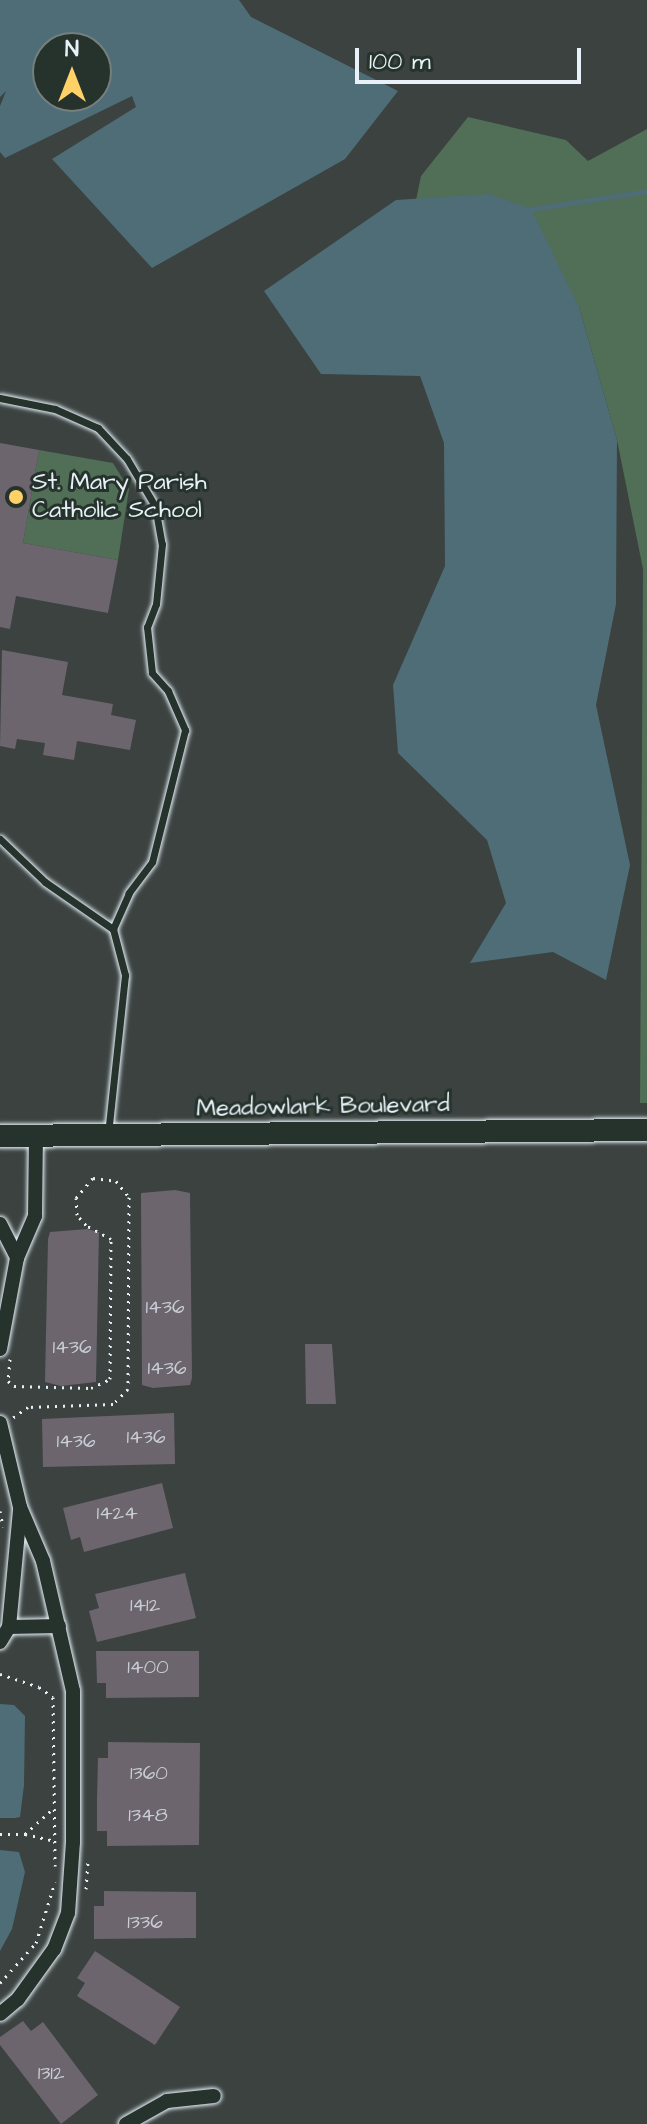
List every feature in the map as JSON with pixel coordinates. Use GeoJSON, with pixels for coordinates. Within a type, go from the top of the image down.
{"type":"FeatureCollection","features":[{"type":"Feature","properties":{"kind":"street","name":"Meadowlark Boulevard"},"geometry":{"type":"LineString","coordinates":[[0,1136],[647,1130]]}},
{"type":"Feature","properties":{"kind":"street"},"geometry":{"type":"LineString","coordinates":[[0,1349],[5,1309],[17,1258],[35,1216],[36,1136]]}},
{"type":"Feature","properties":{"kind":"street"},"geometry":{"type":"LineString","coordinates":[[0,1224],[17,1258]]}},
{"type":"Feature","properties":{"kind":"street"},"geometry":{"type":"LineString","coordinates":[[0,2014],[18,1999],[54,1949],[73,1883],[73,1691],[43,1561],[20,1507],[7,1426]]}},
{"type":"Feature","properties":{"kind":"street"},"geometry":{"type":"LineString","coordinates":[[0,1642],[9,1627],[20,1507]]}},
{"type":"Feature","properties":{"kind":"street"},"geometry":{"type":"LineString","coordinates":[[9,1627],[59,1626]]}},
{"type":"Feature","properties":{"kind":"street"},"geometry":{"type":"LineString","coordinates":[[126,2124],[167,2101],[214,2096]]}},
{"type":"Feature","properties":{"kind":"lane"},"geometry":{"type":"LineString","coordinates":[[0,398],[55,409],[98,428],[127,459],[155,506],[162,544],[156,604],[147,627],[152,673],[168,691],[185,730],[152,862],[129,893],[113,929],[125,975],[108,1135]]}},
{"type":"Feature","properties":{"kind":"lane"},"geometry":{"type":"LineString","coordinates":[[0,839],[45,882],[113,929]]}},
{"type":"Feature","properties":{"kind":"path"},"geometry":{"type":"LineString","coordinates":[[7,1426],[11,1419],[28,1407],[113,1404],[128,1389],[129,1197],[116,1181],[93,1178],[76,1198],[77,1215],[86,1225],[111,1239],[110,1379],[91,1388],[14,1386],[8,1381]]}},
{"type":"Feature","properties":{"kind":"path"},"geometry":{"type":"LineString","coordinates":[[0,1674],[53,1697],[55,1807],[55,1880],[36,1943],[0,1983]]}},
{"type":"Feature","properties":{"kind":"path"},"geometry":{"type":"LineString","coordinates":[[25,1834],[55,1807]]}},
{"type":"Feature","properties":{"kind":"path"},"geometry":{"type":"LineString","coordinates":[[0,1834],[25,1834],[55,1841]]}},
{"type":"Feature","properties":{"kind":"path"},"geometry":{"type":"LineString","coordinates":[[82,1899],[88,1853]]}},
{"type":"Feature","properties":{"kind":"green space"},"geometry":{"type":"Polygon","coordinates":[[[468,117],[566,140],[588,161],[647,129],[647,1103],[640,1103],[643,569],[617,440],[579,307],[416,200],[421,176],[468,117]]]}},
{"type":"Feature","properties":{"kind":"green space"},"geometry":{"type":"Polygon","coordinates":[[[39,450],[113,463],[129,489],[118,560],[23,543],[39,450]]]}},
{"type":"Feature","properties":{"kind":"water"},"geometry":{"type":"Polygon","coordinates":[[[0,0],[239,0],[251,17],[398,91],[345,159],[152,268],[52,159],[136,107],[132,96],[112,106],[112,32],[32,32],[32,112],[99,112],[5,158],[0,152],[0,106],[6,91],[0,97],[0,0]]]}},
{"type":"Feature","properties":{"kind":"water"},"geometry":{"type":"Polygon","coordinates":[[[490,194],[531,209],[579,307],[617,440],[616,604],[596,705],[630,865],[606,980],[553,952],[470,963],[506,903],[487,840],[398,753],[393,685],[445,566],[444,443],[420,376],[321,374],[264,291],[396,200],[490,194]]]}},
{"type":"Feature","properties":{"kind":"water"},"geometry":{"type":"Polygon","coordinates":[[[0,1704],[14,1705],[25,1716],[24,1785],[20,1817],[15,1818],[0,1818],[0,1704]]]}},
{"type":"Feature","properties":{"kind":"water"},"geometry":{"type":"Polygon","coordinates":[[[0,1850],[19,1852],[25,1872],[12,1929],[0,1951],[0,1850]]]}},
{"type":"Feature","properties":{"kind":"building","name":"St. Mary Parish Catholic School"},"geometry":{"type":"Polygon","coordinates":[[[0,443],[39,450],[23,543],[118,560],[108,613],[16,596],[10,629],[0,627],[0,443]]]}},
{"type":"Feature","properties":{"kind":"building"},"geometry":{"type":"Polygon","coordinates":[[[2,650],[68,662],[62,695],[113,704],[111,715],[136,720],[130,750],[77,741],[74,760],[43,755],[45,743],[17,739],[15,749],[0,746],[2,650]]]}},
{"type":"Feature","properties":{"kind":"building"},"geometry":{"type":"Polygon","coordinates":[[[175,1190],[190,1193],[192,1378],[190,1385],[153,1388],[142,1385],[141,1193],[175,1190]]]}},
{"type":"Feature","properties":{"kind":"building"},"geometry":{"type":"Polygon","coordinates":[[[87,1229],[99,1232],[96,1382],[61,1386],[45,1382],[48,1239],[50,1232],[87,1229]]]}},
{"type":"Feature","properties":{"kind":"building"},"geometry":{"type":"Polygon","coordinates":[[[305,1344],[332,1344],[336,1404],[306,1404],[305,1344]]]}},
{"type":"Feature","properties":{"kind":"building"},"geometry":{"type":"Polygon","coordinates":[[[174,1413],[175,1464],[43,1467],[42,1419],[174,1413]]]}},
{"type":"Feature","properties":{"kind":"building"},"geometry":{"type":"Polygon","coordinates":[[[162,1483],[173,1528],[84,1552],[80,1537],[71,1540],[63,1508],[162,1483]]]}},
{"type":"Feature","properties":{"kind":"building"},"geometry":{"type":"Polygon","coordinates":[[[185,1573],[196,1618],[97,1642],[89,1611],[99,1608],[95,1594],[185,1573]]]}},
{"type":"Feature","properties":{"kind":"building"},"geometry":{"type":"Polygon","coordinates":[[[96,1651],[199,1651],[199,1697],[106,1698],[106,1683],[97,1683],[96,1651]]]}},
{"type":"Feature","properties":{"kind":"building"},"geometry":{"type":"Polygon","coordinates":[[[108,1742],[200,1743],[199,1845],[107,1846],[107,1831],[97,1831],[97,1799],[98,1758],[108,1758],[108,1742]]]}},
{"type":"Feature","properties":{"kind":"building"},"geometry":{"type":"Polygon","coordinates":[[[104,1891],[196,1892],[196,1938],[94,1939],[94,1906],[104,1906],[104,1891]]]}},
{"type":"Feature","properties":{"kind":"building"},"geometry":{"type":"Polygon","coordinates":[[[95,1951],[180,2007],[155,2045],[77,1996],[85,1983],[77,1978],[95,1951]]]}},
{"type":"Feature","properties":{"kind":"building"},"geometry":{"type":"Polygon","coordinates":[[[23,2021],[31,2031],[43,2022],[98,2095],[61,2124],[0,2045],[0,2037],[23,2021]]]}},
{"type":"Feature","properties":{"kind":"waterway"},"geometry":{"type":"LineString","coordinates":[[531,209],[647,191]]}},
{"type":"Feature","properties":{"kind":"place","name":"St. Mary Parish Catholic School"},"geometry":{"type":"Point","coordinates":[16,497]}}]}
